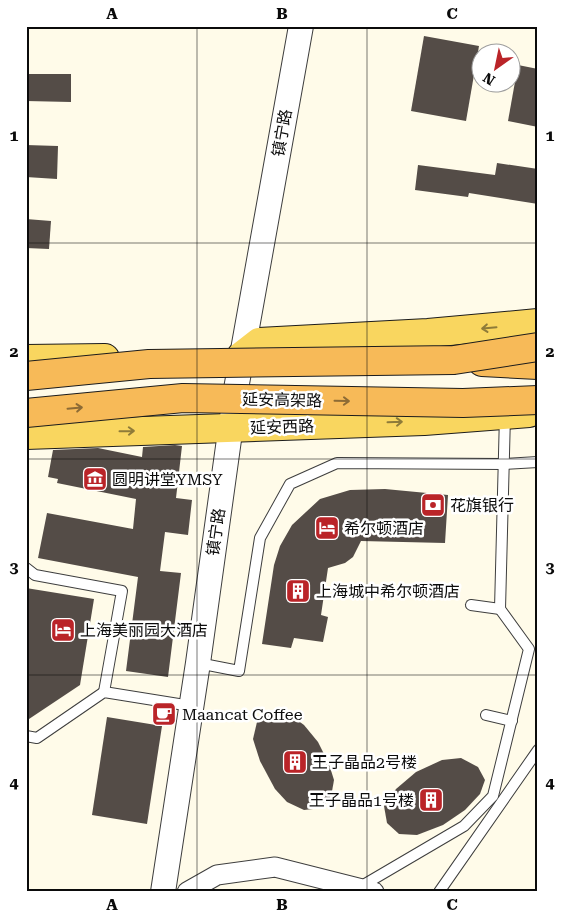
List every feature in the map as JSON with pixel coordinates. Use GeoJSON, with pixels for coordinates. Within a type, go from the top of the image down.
{"type":"FeatureCollection","features":[{"type":"Feature","properties":{"kind":"highway"},"geometry":{"type":"LineString","coordinates":[[454,360],[538,347]]}},
{"type":"Feature","properties":{"kind":"highway"},"geometry":{"type":"LineString","coordinates":[[26,376],[149,364],[454,360],[538,365]]}},
{"type":"Feature","properties":{"kind":"highway","name":"延安高架路"},"geometry":{"type":"LineString","coordinates":[[26,413],[182,398],[463,403],[538,400]]}},
{"type":"Feature","properties":{"kind":"highway"},"geometry":{"type":"LineString","coordinates":[[463,403],[538,410]]}},
{"type":"Feature","properties":{"kind":"main road"},"geometry":{"type":"LineString","coordinates":[[241,356],[259,342],[428,333],[538,323]]}},
{"type":"Feature","properties":{"kind":"main road"},"geometry":{"type":"LineString","coordinates":[[26,358],[241,356],[538,357]]}},
{"type":"Feature","properties":{"kind":"main road","name":"延安西路"},"geometry":{"type":"LineString","coordinates":[[26,435],[424,421],[538,410]]}},
{"type":"Feature","properties":{"kind":"street","name":"镇宁路"},"geometry":{"type":"LineString","coordinates":[[163,892],[198,662],[241,356],[301,26]]}},
{"type":"Feature","properties":{"kind":"street"},"geometry":{"type":"LineString","coordinates":[[187,892],[217,875],[275,867],[367,889]]}},
{"type":"Feature","properties":{"kind":"lane"},"geometry":{"type":"LineString","coordinates":[[500,609],[505,414]]}},
{"type":"Feature","properties":{"kind":"lane"},"geometry":{"type":"LineString","coordinates":[[198,662],[239,671],[260,538],[290,484],[337,463],[504,464],[538,462]]}},
{"type":"Feature","properties":{"kind":"lane"},"geometry":{"type":"LineString","coordinates":[[26,568],[35,575],[122,591],[104,692]]}},
{"type":"Feature","properties":{"kind":"lane"},"geometry":{"type":"LineString","coordinates":[[367,889],[464,826],[494,796],[512,721],[534,649],[500,609],[471,605]]}},
{"type":"Feature","properties":{"kind":"lane"},"geometry":{"type":"LineString","coordinates":[[26,736],[37,738],[104,692],[191,706]]}},
{"type":"Feature","properties":{"kind":"lane"},"geometry":{"type":"LineString","coordinates":[[486,715],[512,721]]}},
{"type":"Feature","properties":{"kind":"lane"},"geometry":{"type":"LineString","coordinates":[[439,892],[538,750]]}},
{"type":"Feature","properties":{"kind":"building"},"geometry":{"type":"Polygon","coordinates":[[[424,36],[472,45],[472,86],[466,121],[411,111],[424,36]]]}},
{"type":"Feature","properties":{"kind":"building"},"geometry":{"type":"Polygon","coordinates":[[[522,66],[538,69],[538,127],[508,121],[513,92],[522,92],[522,66]]]}},
{"type":"Feature","properties":{"kind":"building"},"geometry":{"type":"Polygon","coordinates":[[[26,74],[71,74],[71,102],[26,101],[26,74]]]}},
{"type":"Feature","properties":{"kind":"building"},"geometry":{"type":"Polygon","coordinates":[[[26,145],[58,146],[57,179],[26,177],[26,145]]]}},
{"type":"Feature","properties":{"kind":"building"},"geometry":{"type":"Polygon","coordinates":[[[497,163],[538,169],[538,204],[469,193],[468,197],[415,190],[418,165],[495,175],[497,163]]]}},
{"type":"Feature","properties":{"kind":"building"},"geometry":{"type":"Polygon","coordinates":[[[26,219],[51,221],[49,249],[26,248],[26,219]]]}},
{"type":"Feature","properties":{"kind":"building"},"geometry":{"type":"Polygon","coordinates":[[[182,446],[176,498],[192,500],[188,535],[165,532],[160,571],[181,573],[168,677],[126,671],[138,577],[38,558],[47,513],[133,529],[136,499],[57,483],[58,479],[48,477],[53,450],[98,448],[142,457],[143,447],[182,446]]]}},
{"type":"Feature","properties":{"kind":"building","name":"上海城中希尔顿酒店"},"geometry":{"type":"Polygon","coordinates":[[[385,489],[448,495],[445,543],[361,541],[353,557],[345,563],[328,568],[321,615],[328,617],[323,642],[294,638],[291,648],[262,644],[274,565],[280,546],[292,525],[320,499],[350,490],[385,489]]]}},
{"type":"Feature","properties":{"kind":"building"},"geometry":{"type":"Polygon","coordinates":[[[26,588],[94,599],[80,685],[26,721],[26,588]]]}},
{"type":"Feature","properties":{"kind":"building","name":"王子晶品2号楼"},"geometry":{"type":"Polygon","coordinates":[[[269,712],[286,712],[304,725],[318,742],[329,764],[334,780],[331,797],[322,808],[304,810],[287,802],[275,789],[260,761],[253,739],[257,722],[269,712]]]}},
{"type":"Feature","properties":{"kind":"building"},"geometry":{"type":"Polygon","coordinates":[[[107,717],[162,726],[147,824],[92,815],[107,717]]]}},
{"type":"Feature","properties":{"kind":"building","name":"王子晶品1号楼"},"geometry":{"type":"Polygon","coordinates":[[[461,758],[478,767],[485,780],[480,794],[465,810],[443,825],[417,835],[399,834],[387,823],[384,806],[396,789],[416,772],[442,760],[461,758]]]}},
{"type":"Feature","properties":{"kind":"place","name":"圆明讲堂YMSY"},"geometry":{"type":"Point","coordinates":[95,479]}},
{"type":"Feature","properties":{"kind":"place","name":"花旗银行"},"geometry":{"type":"Point","coordinates":[433,505]}},
{"type":"Feature","properties":{"kind":"place","name":"希尔顿酒店"},"geometry":{"type":"Point","coordinates":[327,528]}},
{"type":"Feature","properties":{"kind":"place","name":"上海城中希尔顿酒店"},"geometry":{"type":"Point","coordinates":[298,591]}},
{"type":"Feature","properties":{"kind":"place","name":"上海美丽园大酒店"},"geometry":{"type":"Point","coordinates":[63,630]}},
{"type":"Feature","properties":{"kind":"place","name":"Maancat Coffee"},"geometry":{"type":"Point","coordinates":[164,714]}},
{"type":"Feature","properties":{"kind":"place","name":"王子晶品2号楼"},"geometry":{"type":"Point","coordinates":[295,762]}},
{"type":"Feature","properties":{"kind":"place","name":"王子晶品1号楼"},"geometry":{"type":"Point","coordinates":[431,800]}}]}
